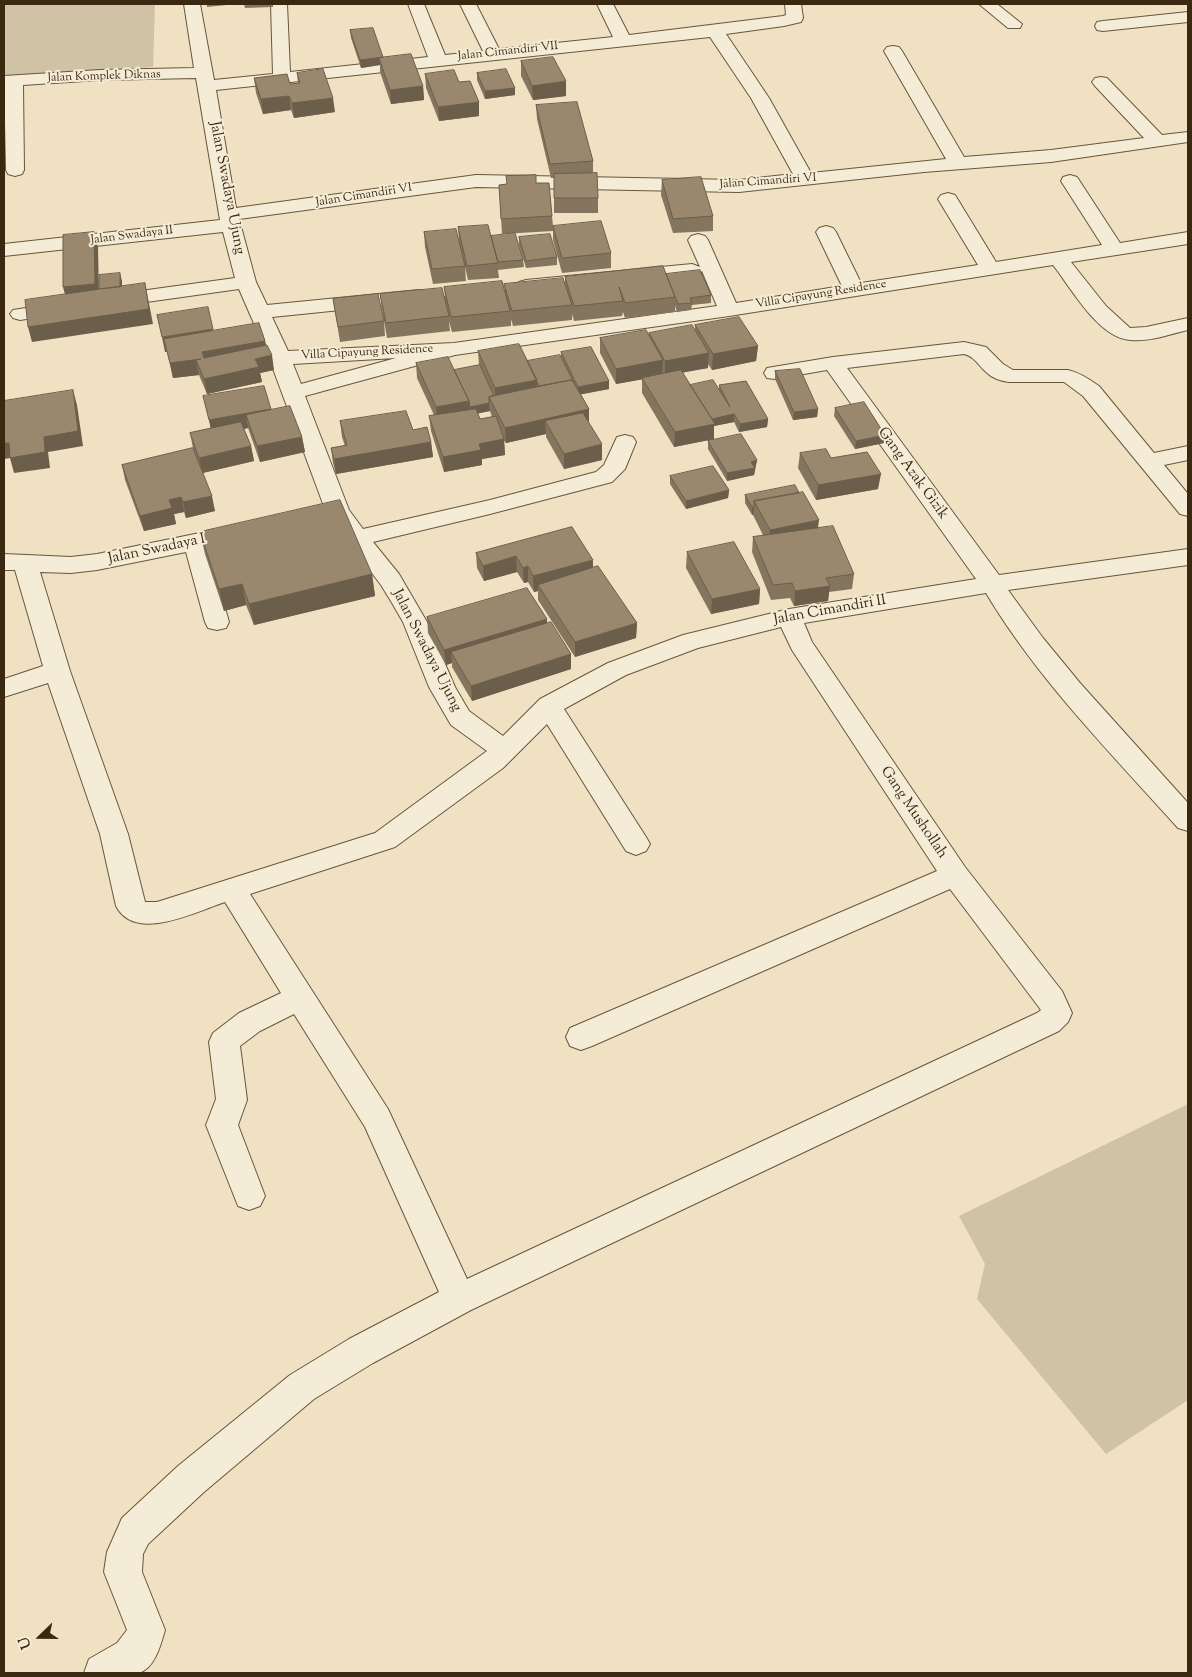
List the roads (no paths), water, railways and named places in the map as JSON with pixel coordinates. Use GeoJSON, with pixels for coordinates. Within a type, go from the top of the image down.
{"type":"FeatureCollection","features":[{"type":"Feature","properties":{"kind":"street","name":"Jalan Swadaya Ujung"},"geometry":{"type":"LineString","coordinates":[[192,4],[229,220],[246,282],[294,393],[328,514],[357,538],[390,580],[415,622],[442,687],[460,718],[504,750]]}},
{"type":"Feature","properties":{"kind":"street"},"geometry":{"type":"LineString","coordinates":[[279,4],[282,77]]}},
{"type":"Feature","properties":{"kind":"street"},"geometry":{"type":"LineString","coordinates":[[416,4],[438,60]]}},
{"type":"Feature","properties":{"kind":"street"},"geometry":{"type":"LineString","coordinates":[[468,4],[492,54]]}},
{"type":"Feature","properties":{"kind":"street"},"geometry":{"type":"LineString","coordinates":[[605,4],[624,40]]}},
{"type":"Feature","properties":{"kind":"street","name":"Jalan Cimandiri VII"},"geometry":{"type":"LineString","coordinates":[[205,80],[282,77],[715,31],[784,22],[795,18],[793,4]]}},
{"type":"Feature","properties":{"kind":"street"},"geometry":{"type":"LineString","coordinates":[[987,4],[1014,24]]}},
{"type":"Feature","properties":{"kind":"street"},"geometry":{"type":"LineString","coordinates":[[1185,4],[1188,9]]}},
{"type":"Feature","properties":{"kind":"street"},"geometry":{"type":"LineString","coordinates":[[1102,26],[1188,17]]}},
{"type":"Feature","properties":{"kind":"street"},"geometry":{"type":"LineString","coordinates":[[715,31],[760,98],[805,180]]}},
{"type":"Feature","properties":{"kind":"street"},"geometry":{"type":"LineString","coordinates":[[893,51],[958,163]]}},
{"type":"Feature","properties":{"kind":"street","name":"Jalan Komplek Diknas"},"geometry":{"type":"LineString","coordinates":[[9,81],[100,75],[205,80]]}},
{"type":"Feature","properties":{"kind":"street"},"geometry":{"type":"LineString","coordinates":[[9,81],[15,170]]}},
{"type":"Feature","properties":{"kind":"street"},"geometry":{"type":"LineString","coordinates":[[1101,82],[1158,142]]}},
{"type":"Feature","properties":{"kind":"street","name":"Jalan Cimandiri VI"},"geometry":{"type":"LineString","coordinates":[[229,220],[476,181],[739,186],[958,163],[1051,156],[1188,137]]}},
{"type":"Feature","properties":{"kind":"street"},"geometry":{"type":"LineString","coordinates":[[1070,181],[1114,248]]}},
{"type":"Feature","properties":{"kind":"street"},"geometry":{"type":"LineString","coordinates":[[948,199],[990,269]]}},
{"type":"Feature","properties":{"kind":"street","name":"Jalan Swadaya II"},"geometry":{"type":"LineString","coordinates":[[4,250],[229,220]]}},
{"type":"Feature","properties":{"kind":"street"},"geometry":{"type":"LineString","coordinates":[[826,232],[854,290]]}},
{"type":"Feature","properties":{"kind":"street","name":"Villa Cipayung Residence"},"geometry":{"type":"LineString","coordinates":[[280,358],[454,349],[728,310],[1114,248],[1188,238]]}},
{"type":"Feature","properties":{"kind":"street"},"geometry":{"type":"LineString","coordinates":[[698,240],[728,310]]}},
{"type":"Feature","properties":{"kind":"street"},"geometry":{"type":"LineString","coordinates":[[1058,258],[1112,326],[1125,334],[1135,334],[1188,324]]}},
{"type":"Feature","properties":{"kind":"street"},"geometry":{"type":"LineString","coordinates":[[504,288],[692,270]]}},
{"type":"Feature","properties":{"kind":"street"},"geometry":{"type":"LineString","coordinates":[[20,314],[246,282]]}},
{"type":"Feature","properties":{"kind":"street"},"geometry":{"type":"LineString","coordinates":[[259,312],[435,295]]}},
{"type":"Feature","properties":{"kind":"street"},"geometry":{"type":"LineString","coordinates":[[776,373],[833,363],[964,348],[979,351],[995,369],[1009,376],[1068,376],[1091,391],[1188,509]]}},
{"type":"Feature","properties":{"kind":"street","name":"Villa Cipayung Residence"},"geometry":{"type":"LineString","coordinates":[[294,393],[454,349]]}},
{"type":"Feature","properties":{"kind":"street"},"geometry":{"type":"LineString","coordinates":[[339,355],[346,379]]}},
{"type":"Feature","properties":{"kind":"street","name":"Gang Azak Gizik"},"geometry":{"type":"LineString","coordinates":[[833,363],[910,472],[993,584],[1000,598],[1079,701],[1188,821]]}},
{"type":"Feature","properties":{"kind":"street"},"geometry":{"type":"LineString","coordinates":[[357,538],[490,507],[604,477],[614,469],[625,442]]}},
{"type":"Feature","properties":{"kind":"street"},"geometry":{"type":"LineString","coordinates":[[1147,461],[1188,453]]}},
{"type":"Feature","properties":{"kind":"street","name":"Jalan Swadaya I"},"geometry":{"type":"LineString","coordinates":[[15,562],[71,564],[97,562],[262,528]]}},
{"type":"Feature","properties":{"kind":"street"},"geometry":{"type":"LineString","coordinates":[[195,542],[217,622]]}},
{"type":"Feature","properties":{"kind":"street","name":"Jalan Cimandiri II"},"geometry":{"type":"LineString","coordinates":[[504,750],[549,706],[617,669],[692,641],[789,617],[993,584],[1188,557]]}},
{"type":"Feature","properties":{"kind":"street"},"geometry":{"type":"LineString","coordinates":[[15,562],[58,671],[114,834],[130,906],[138,913],[157,913],[385,840],[494,761],[504,750]]}},
{"type":"Feature","properties":{"kind":"street","name":"Gang Mushollah"},"geometry":{"type":"LineString","coordinates":[[459,1299],[1048,1022],[1057,1014],[1052,1000],[955,876],[801,644],[789,617]]}},
{"type":"Feature","properties":{"kind":"street"},"geometry":{"type":"LineString","coordinates":[[4,688],[58,671]]}},
{"type":"Feature","properties":{"kind":"street"},"geometry":{"type":"LineString","coordinates":[[549,706],[636,844]]}},
{"type":"Feature","properties":{"kind":"street"},"geometry":{"type":"LineString","coordinates":[[581,1037],[955,876]]}},
{"type":"Feature","properties":{"kind":"street"},"geometry":{"type":"LineString","coordinates":[[103,1673],[139,1650],[144,1640],[146,1630],[123,1572],[125,1552],[135,1531],[192,1479],[302,1388],[361,1351],[459,1299],[377,1119],[232,890]]}},
{"type":"Feature","properties":{"kind":"street"},"geometry":{"type":"LineString","coordinates":[[249,1196],[222,1125],[232,1100],[224,1042],[228,1036],[244,1026],[301,997]]}}]}
